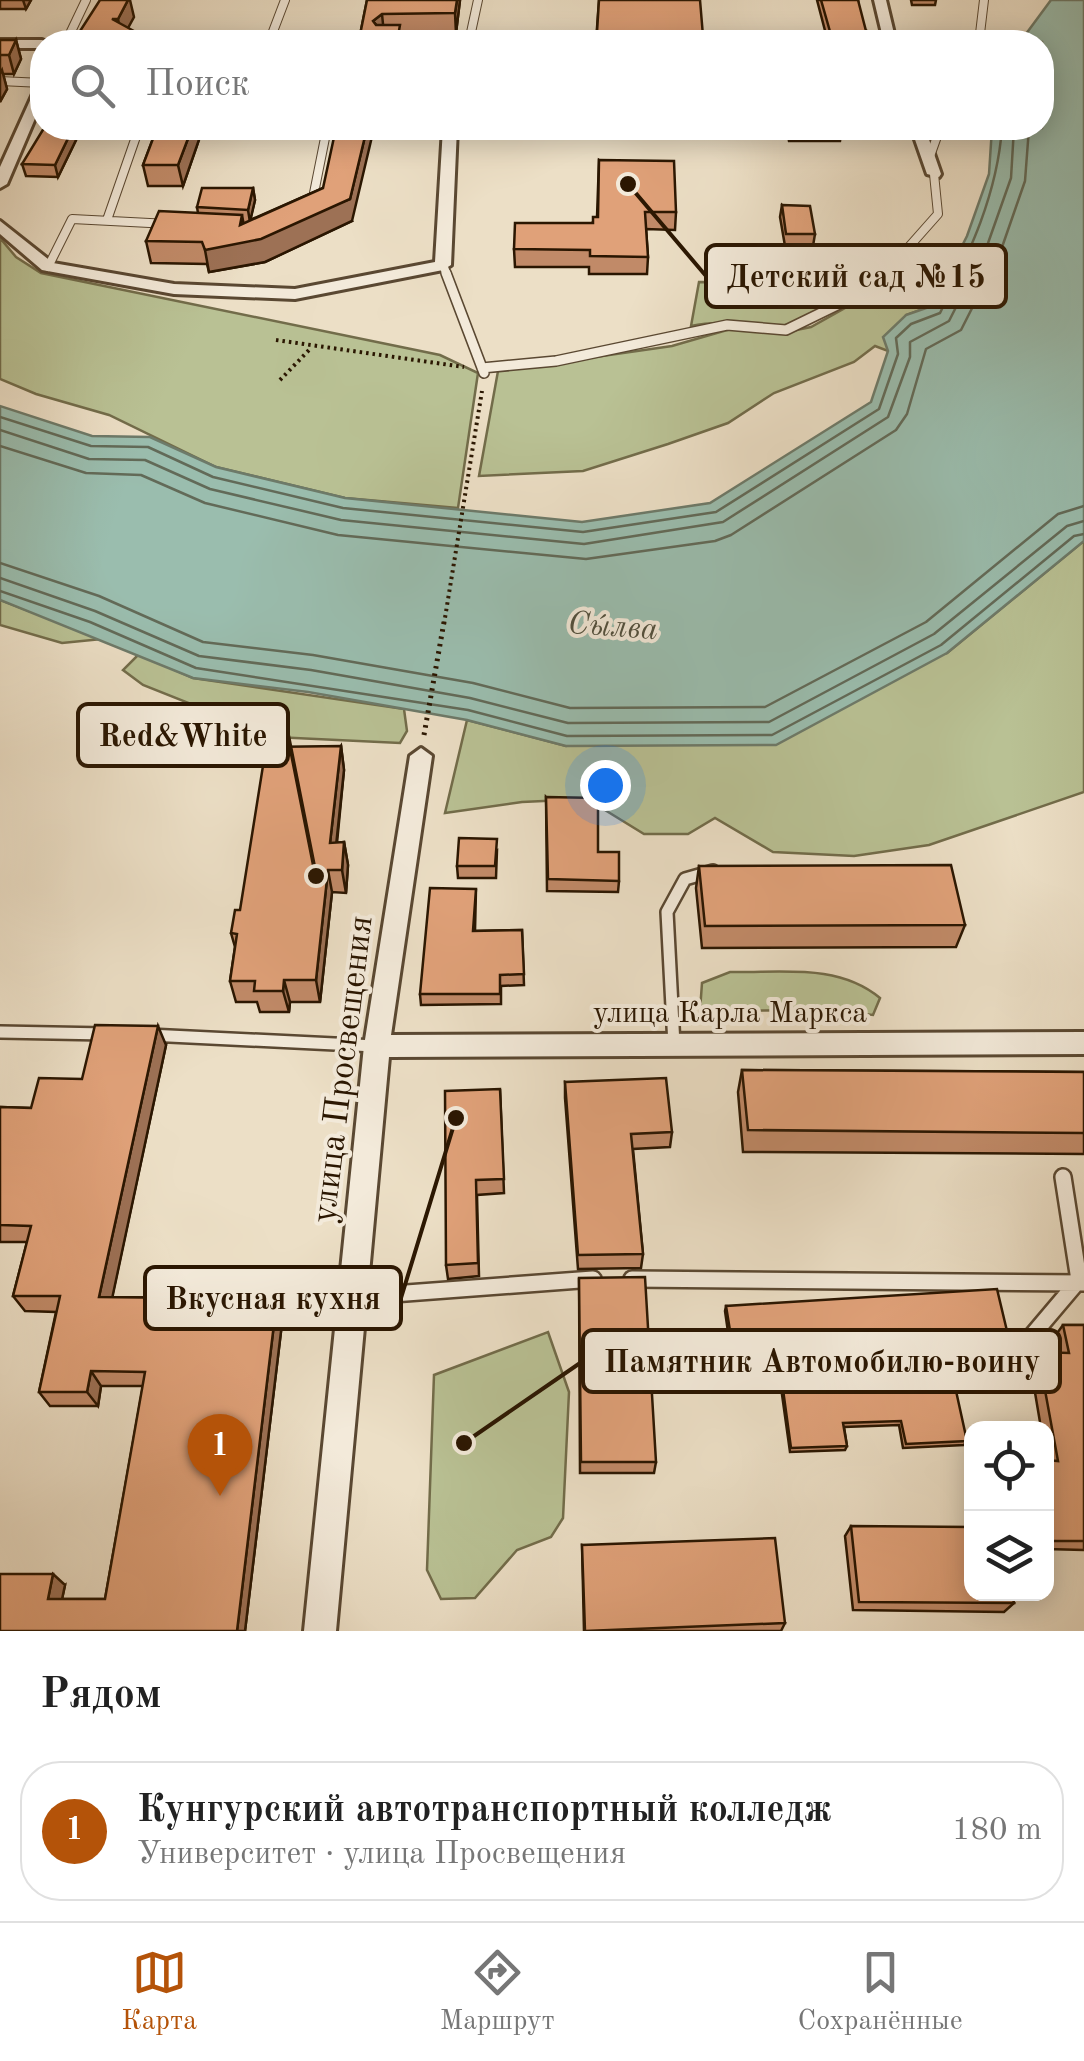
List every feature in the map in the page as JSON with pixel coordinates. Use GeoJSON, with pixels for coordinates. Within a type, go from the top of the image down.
{"type":"FeatureCollection","features":[{"type":"Feature","properties":{"kind":"street"},"geometry":{"type":"LineString","coordinates":[[880,0],[887,30]]}},
{"type":"Feature","properties":{"kind":"street"},"geometry":{"type":"LineString","coordinates":[[0,44],[30,44]]}},
{"type":"Feature","properties":{"kind":"street"},"geometry":{"type":"LineString","coordinates":[[0,184],[30,114]]}},
{"type":"Feature","properties":{"kind":"street"},"geometry":{"type":"LineString","coordinates":[[0,226],[48,267],[174,289],[296,294],[442,264],[449,140]]}},
{"type":"Feature","properties":{"kind":"street"},"geometry":{"type":"LineString","coordinates":[[922,140],[932,166]]}},
{"type":"Feature","properties":{"kind":"street","name":"улица Просвещения"},"geometry":{"type":"LineString","coordinates":[[320,1631],[377,1046],[422,751]]}},
{"type":"Feature","properties":{"kind":"street","name":"улица Карла Маркса"},"geometry":{"type":"LineString","coordinates":[[377,1046],[1084,1044]]}},
{"type":"Feature","properties":{"kind":"lane"},"geometry":{"type":"LineString","coordinates":[[72,30],[86,0]]}},
{"type":"Feature","properties":{"kind":"lane"},"geometry":{"type":"LineString","coordinates":[[274,30],[285,0]]}},
{"type":"Feature","properties":{"kind":"lane"},"geometry":{"type":"LineString","coordinates":[[472,30],[478,0]]}},
{"type":"Feature","properties":{"kind":"lane"},"geometry":{"type":"LineString","coordinates":[[980,30],[984,0]]}},
{"type":"Feature","properties":{"kind":"lane"},"geometry":{"type":"LineString","coordinates":[[0,81],[30,88]]}},
{"type":"Feature","properties":{"kind":"lane"},"geometry":{"type":"LineString","coordinates":[[107,220],[135,140]]}},
{"type":"Feature","properties":{"kind":"lane"},"geometry":{"type":"LineString","coordinates":[[298,209],[313,202],[326,140]]}},
{"type":"Feature","properties":{"kind":"lane"},"geometry":{"type":"LineString","coordinates":[[442,264],[483,371],[556,361],[727,325],[786,330],[810,322],[866,291],[899,263],[938,214],[932,166],[937,140]]}},
{"type":"Feature","properties":{"kind":"lane"},"geometry":{"type":"LineString","coordinates":[[48,267],[72,218],[179,225]]}},
{"type":"Feature","properties":{"kind":"lane"},"geometry":{"type":"LineString","coordinates":[[674,1045],[667,912],[685,879],[704,870],[722,871]]}},
{"type":"Feature","properties":{"kind":"lane"},"geometry":{"type":"LineString","coordinates":[[0,1032],[202,1036],[377,1046]]}},
{"type":"Feature","properties":{"kind":"lane"},"geometry":{"type":"LineString","coordinates":[[1064,1177],[1082,1281]]}},
{"type":"Feature","properties":{"kind":"lane"},"geometry":{"type":"LineString","coordinates":[[353,1297],[592,1279],[1082,1281]]}},
{"type":"Feature","properties":{"kind":"lane"},"geometry":{"type":"LineString","coordinates":[[742,1370],[947,1361],[1024,1346],[1082,1281]]}},
{"type":"Feature","properties":{"kind":"path"},"geometry":{"type":"LineString","coordinates":[[276,340],[483,371],[474,458],[422,751]]}},
{"type":"Feature","properties":{"kind":"path"},"geometry":{"type":"LineString","coordinates":[[280,380],[311,348]]}},
{"type":"Feature","properties":{"kind":"shaded area"},"geometry":{"type":"Polygon","coordinates":[[[0,238],[16,257],[41,273],[440,355],[478,373],[458,508],[345,498],[216,467],[109,415],[0,379],[0,238]]]}},
{"type":"Feature","properties":{"kind":"shaded area"},"geometry":{"type":"Polygon","coordinates":[[[903,270],[917,275],[924,284],[940,284],[932,306],[906,315],[888,351],[875,346],[854,362],[774,393],[728,423],[583,471],[479,476],[498,371],[672,346],[734,328],[782,333],[811,327],[886,285],[903,270]]]}},
{"type":"Feature","properties":{"kind":"shaded area"},"geometry":{"type":"Polygon","coordinates":[[[699,282],[869,283],[851,298],[801,322],[691,326],[699,282]]]}},
{"type":"Feature","properties":{"kind":"shaded area"},"geometry":{"type":"Polygon","coordinates":[[[1084,541],[1084,792],[929,845],[854,856],[773,852],[715,818],[688,834],[644,834],[587,799],[522,802],[445,813],[467,720],[566,746],[947,653],[1084,541]]]}},
{"type":"Feature","properties":{"kind":"shaded area"},"geometry":{"type":"Polygon","coordinates":[[[0,600],[102,639],[62,643],[0,625],[0,600]]]}},
{"type":"Feature","properties":{"kind":"shaded area"},"geometry":{"type":"Polygon","coordinates":[[[139,654],[193,678],[404,709],[407,731],[400,743],[274,737],[143,685],[123,670],[139,654]]]}},
{"type":"Feature","properties":{"kind":"shaded area"},"geometry":{"type":"Polygon","coordinates":[[[730,972],[828,975],[846,979],[880,998],[873,1015],[827,1010],[700,1011],[702,983],[730,972]]]}},
{"type":"Feature","properties":{"kind":"shaded area"},"geometry":{"type":"Polygon","coordinates":[[[548,1332],[569,1392],[563,1518],[551,1537],[517,1550],[475,1598],[441,1599],[427,1570],[434,1375],[548,1332]]]}},
{"type":"Feature","properties":{"kind":"water","name":"Сы́лва"},"geometry":{"type":"Polygon","coordinates":[[[1051,0],[1084,0],[1084,541],[947,653],[776,745],[566,746],[467,720],[308,692],[193,678],[0,600],[0,406],[92,436],[150,437],[216,467],[345,498],[582,522],[710,503],[871,402],[888,351],[883,337],[906,315],[932,306],[967,236],[989,174],[991,140],[1054,140],[1054,30],[1029,30],[1051,0]]]}},
{"type":"Feature","properties":{"kind":"building"},"geometry":{"type":"Polygon","coordinates":[[[100,0],[128,0],[118,19],[112,19],[132,30],[81,30],[100,0]]]}},
{"type":"Feature","properties":{"kind":"building"},"geometry":{"type":"Polygon","coordinates":[[[367,0],[457,0],[455,13],[382,14],[373,21],[376,25],[400,25],[399,30],[361,30],[367,0]]]}},
{"type":"Feature","properties":{"kind":"building"},"geometry":{"type":"Polygon","coordinates":[[[599,0],[700,0],[702,30],[597,30],[599,0]]]}},
{"type":"Feature","properties":{"kind":"building"},"geometry":{"type":"Polygon","coordinates":[[[821,0],[858,0],[866,30],[830,30],[821,0]]]}},
{"type":"Feature","properties":{"kind":"building"},"geometry":{"type":"Polygon","coordinates":[[[0,40],[16,40],[9,55],[0,55],[0,40]]]}},
{"type":"Feature","properties":{"kind":"building"},"geometry":{"type":"Polygon","coordinates":[[[37,140],[67,140],[55,165],[22,164],[37,140]]]}},
{"type":"Feature","properties":{"kind":"building"},"geometry":{"type":"Polygon","coordinates":[[[152,140],[187,140],[178,165],[143,165],[152,140]]]}},
{"type":"Feature","properties":{"kind":"building"},"geometry":{"type":"Polygon","coordinates":[[[333,140],[364,140],[350,199],[261,239],[205,250],[202,242],[146,241],[159,211],[242,215],[240,225],[323,188],[333,140]]]}},
{"type":"Feature","properties":{"kind":"building"},"geometry":{"type":"Polygon","coordinates":[[[599,160],[674,161],[676,212],[645,212],[648,257],[590,256],[590,250],[514,249],[515,223],[593,223],[593,217],[598,217],[599,160]]]}},
{"type":"Feature","properties":{"kind":"building"},"geometry":{"type":"Polygon","coordinates":[[[202,188],[253,188],[248,210],[197,207],[202,188]]]}},
{"type":"Feature","properties":{"kind":"building"},"geometry":{"type":"Polygon","coordinates":[[[782,205],[810,206],[815,234],[786,234],[782,205]]]}},
{"type":"Feature","properties":{"kind":"building"},"geometry":{"type":"Polygon","coordinates":[[[341,746],[330,843],[344,842],[342,870],[328,870],[316,980],[284,980],[283,991],[254,991],[255,981],[230,981],[237,934],[231,933],[235,910],[240,910],[266,747],[341,746]]]}},
{"type":"Feature","properties":{"kind":"building"},"geometry":{"type":"Polygon","coordinates":[[[546,797],[598,798],[598,852],[619,852],[619,881],[548,879],[546,797]]]}},
{"type":"Feature","properties":{"kind":"building"},"geometry":{"type":"Polygon","coordinates":[[[459,838],[497,839],[495,866],[457,866],[459,838]]]}},
{"type":"Feature","properties":{"kind":"building"},"geometry":{"type":"Polygon","coordinates":[[[951,865],[965,925],[705,926],[699,866],[951,865]]]}},
{"type":"Feature","properties":{"kind":"building"},"geometry":{"type":"Polygon","coordinates":[[[430,888],[476,889],[473,931],[522,930],[524,974],[500,975],[500,994],[420,994],[430,888]]]}},
{"type":"Feature","properties":{"kind":"building"},"geometry":{"type":"Polygon","coordinates":[[[95,1025],[158,1026],[99,1297],[277,1299],[237,1631],[0,1631],[0,1574],[53,1574],[48,1599],[105,1599],[145,1372],[91,1371],[87,1392],[39,1392],[60,1296],[13,1296],[31,1226],[0,1225],[0,1107],[31,1108],[39,1078],[82,1079],[95,1025]]]}},
{"type":"Feature","properties":{"kind":"building"},"geometry":{"type":"Polygon","coordinates":[[[742,1070],[1084,1072],[1084,1133],[748,1130],[742,1070]]]}},
{"type":"Feature","properties":{"kind":"building"},"geometry":{"type":"Polygon","coordinates":[[[666,1078],[672,1132],[631,1134],[643,1254],[578,1255],[565,1082],[666,1078]]]}},
{"type":"Feature","properties":{"kind":"building"},"geometry":{"type":"Polygon","coordinates":[[[500,1089],[504,1179],[476,1180],[478,1263],[446,1265],[445,1091],[500,1089]]]}},
{"type":"Feature","properties":{"kind":"building"},"geometry":{"type":"Polygon","coordinates":[[[645,1277],[656,1462],[581,1462],[579,1278],[645,1277]]]}},
{"type":"Feature","properties":{"kind":"building"},"geometry":{"type":"Polygon","coordinates":[[[997,1289],[1007,1331],[944,1335],[946,1346],[778,1353],[777,1346],[733,1349],[726,1306],[997,1289]]]}},
{"type":"Feature","properties":{"kind":"building"},"geometry":{"type":"Polygon","coordinates":[[[1063,1325],[1084,1325],[1084,1541],[1054,1541],[1054,1461],[1058,1461],[1054,1421],[1051,1421],[1038,1352],[1069,1353],[1063,1325]]]}},
{"type":"Feature","properties":{"kind":"building"},"geometry":{"type":"Polygon","coordinates":[[[951,1368],[964,1441],[906,1444],[901,1421],[843,1423],[847,1446],[791,1448],[781,1375],[951,1368]]]}},
{"type":"Feature","properties":{"kind":"building"},"geometry":{"type":"Polygon","coordinates":[[[851,1526],[964,1527],[964,1601],[1014,1603],[859,1602],[851,1526]]]}},
{"type":"Feature","properties":{"kind":"building"},"geometry":{"type":"Polygon","coordinates":[[[775,1538],[785,1623],[585,1631],[582,1545],[775,1538]]]}},
{"type":"Feature","properties":{"kind":"place","name":"Детский сад №15"},"geometry":{"type":"Point","coordinates":[628,184]}},
{"type":"Feature","properties":{"kind":"place","name":"Red&White"},"geometry":{"type":"Point","coordinates":[316,876]}},
{"type":"Feature","properties":{"kind":"place","name":"Вкусная кухня"},"geometry":{"type":"Point","coordinates":[456,1118]}},
{"type":"Feature","properties":{"kind":"place","name":"Памятник Автомобилю-воину"},"geometry":{"type":"Point","coordinates":[464,1443]}},
{"type":"Feature","properties":{"kind":"place","name":"Кунгурский автотранспортный колледж"},"geometry":{"type":"Point","coordinates":[220,1496]}}]}
